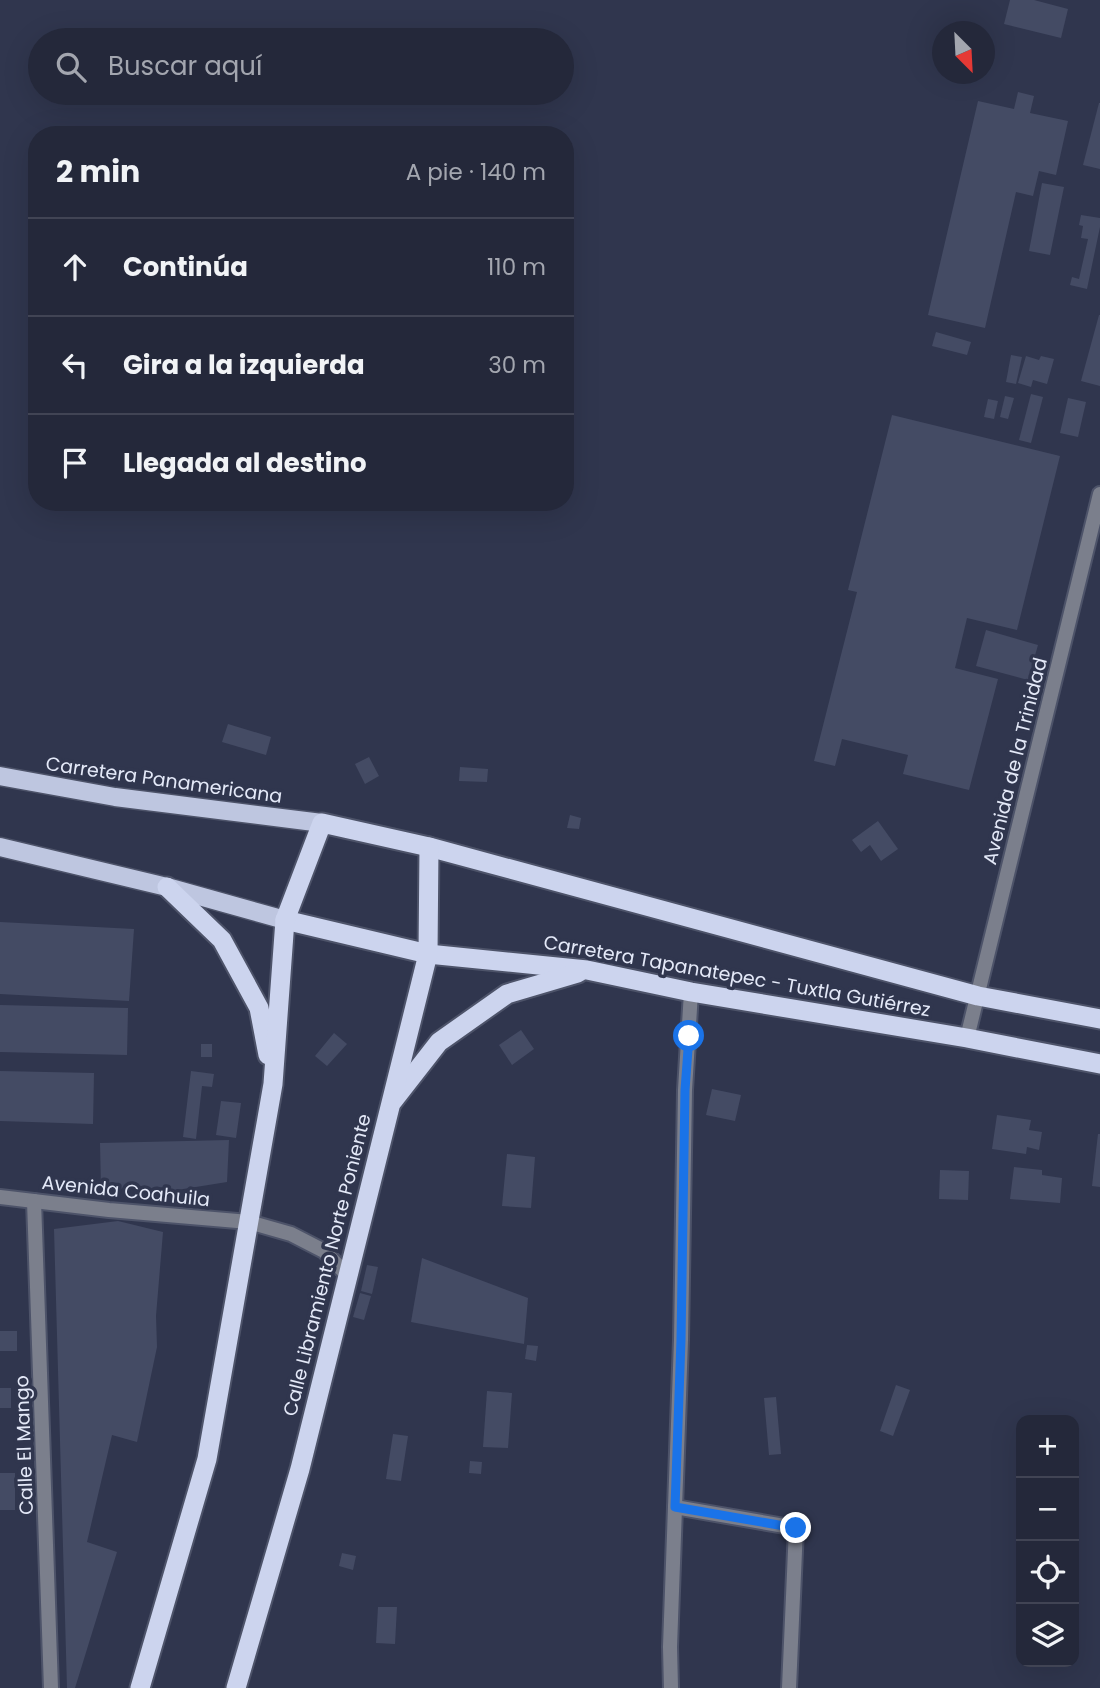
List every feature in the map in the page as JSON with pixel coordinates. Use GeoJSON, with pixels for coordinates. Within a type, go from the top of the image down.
{"type":"FeatureCollection","features":[{"type":"Feature","properties":{"kind":"highway","name":"Carretera Tapanatepec - Tuxtla Gutiérrez"},"geometry":{"type":"LineString","coordinates":[[322,823],[429,847],[978,996],[1100,1019]]}},
{"type":"Feature","properties":{"kind":"highway"},"geometry":{"type":"LineString","coordinates":[[141,1688],[207,1459],[273,1084],[285,920],[322,823]]}},
{"type":"Feature","properties":{"kind":"highway","name":"Calle Libramiento Norte Poniente"},"geometry":{"type":"LineString","coordinates":[[236,1688],[300,1469],[428,954],[429,847]]}},
{"type":"Feature","properties":{"kind":"highway"},"geometry":{"type":"LineString","coordinates":[[167,887],[222,940],[259,1008],[273,1084]]}},
{"type":"Feature","properties":{"kind":"highway","name":"Carretera Tapanatepec - Tuxtla Gutiérrez"},"geometry":{"type":"LineString","coordinates":[[285,920],[428,954],[587,971],[691,992],[967,1038],[1100,1064]]}},
{"type":"Feature","properties":{"kind":"highway"},"geometry":{"type":"LineString","coordinates":[[388,1108],[439,1042],[507,994],[587,971]]}},
{"type":"Feature","properties":{"kind":"main road","name":"Carretera Panamericana"},"geometry":{"type":"LineString","coordinates":[[0,776],[115,797],[322,823]]}},
{"type":"Feature","properties":{"kind":"main road"},"geometry":{"type":"LineString","coordinates":[[0,847],[167,887],[285,920]]}},
{"type":"Feature","properties":{"kind":"street","name":"Avenida de la Trinidad"},"geometry":{"type":"LineString","coordinates":[[967,1038],[1100,494]]}},
{"type":"Feature","properties":{"kind":"street"},"geometry":{"type":"LineString","coordinates":[[671,1688],[685,1090],[691,992]]}},
{"type":"Feature","properties":{"kind":"street","name":"Avenida Coahuila"},"geometry":{"type":"LineString","coordinates":[[0,1197],[249,1222],[291,1234],[324,1251],[348,1276]]}},
{"type":"Feature","properties":{"kind":"street","name":"Calle El Mango"},"geometry":{"type":"LineString","coordinates":[[34,1201],[51,1688]]}},
{"type":"Feature","properties":{"kind":"street"},"geometry":{"type":"LineString","coordinates":[[675,1507],[796,1528],[789,1688]]}},
{"type":"Feature","properties":{"kind":"building"},"geometry":{"type":"Polygon","coordinates":[[[1010,0],[1034,0],[1068,9],[1061,38],[1004,24],[1010,0]]]}},
{"type":"Feature","properties":{"kind":"building"},"geometry":{"type":"Polygon","coordinates":[[[1018,92],[1034,96],[1030,113],[1068,121],[1056,175],[1039,171],[1033,196],[1016,192],[985,328],[928,315],[978,101],[1014,109],[1018,92]]]}},
{"type":"Feature","properties":{"kind":"building"},"geometry":{"type":"Polygon","coordinates":[[[1100,103],[1100,169],[1083,165],[1100,103]]]}},
{"type":"Feature","properties":{"kind":"building"},"geometry":{"type":"Polygon","coordinates":[[[1042,183],[1064,187],[1050,255],[1029,251],[1042,183]]]}},
{"type":"Feature","properties":{"kind":"building"},"geometry":{"type":"Polygon","coordinates":[[[1081,215],[1100,218],[1087,289],[1070,285],[1072,277],[1079,279],[1088,239],[1081,238],[1081,215]]]}},
{"type":"Feature","properties":{"kind":"building"},"geometry":{"type":"Polygon","coordinates":[[[1100,315],[1100,386],[1081,381],[1100,315]]]}},
{"type":"Feature","properties":{"kind":"building"},"geometry":{"type":"Polygon","coordinates":[[[936,332],[971,342],[967,355],[932,346],[936,332]]]}},
{"type":"Feature","properties":{"kind":"building"},"geometry":{"type":"Polygon","coordinates":[[[1011,355],[1022,357],[1016,384],[1006,382],[1011,355]]]}},
{"type":"Feature","properties":{"kind":"building"},"geometry":{"type":"Polygon","coordinates":[[[1026,356],[1039,360],[1041,356],[1054,359],[1047,384],[1033,380],[1031,387],[1018,383],[1026,356]]]}},
{"type":"Feature","properties":{"kind":"building"},"geometry":{"type":"Polygon","coordinates":[[[1031,394],[1043,397],[1031,443],[1019,440],[1031,394]]]}},
{"type":"Feature","properties":{"kind":"building"},"geometry":{"type":"Polygon","coordinates":[[[1005,396],[1014,398],[1008,419],[1000,417],[1005,396]]]}},
{"type":"Feature","properties":{"kind":"building"},"geometry":{"type":"Polygon","coordinates":[[[1068,398],[1086,402],[1078,437],[1060,433],[1068,398]]]}},
{"type":"Feature","properties":{"kind":"building"},"geometry":{"type":"Polygon","coordinates":[[[988,399],[998,401],[994,419],[984,417],[988,399]]]}},
{"type":"Feature","properties":{"kind":"building"},"geometry":{"type":"Polygon","coordinates":[[[892,415],[1060,456],[1017,630],[967,618],[955,668],[998,679],[969,790],[903,774],[908,755],[842,739],[835,766],[814,761],[857,592],[848,590],[892,415]]]}},
{"type":"Feature","properties":{"kind":"building"},"geometry":{"type":"Polygon","coordinates":[[[986,630],[1038,645],[1028,680],[976,666],[986,630]]]}},
{"type":"Feature","properties":{"kind":"building"},"geometry":{"type":"Polygon","coordinates":[[[228,724],[271,737],[266,755],[222,742],[228,724]]]}},
{"type":"Feature","properties":{"kind":"building"},"geometry":{"type":"Polygon","coordinates":[[[369,757],[379,776],[365,784],[355,764],[369,757]]]}},
{"type":"Feature","properties":{"kind":"building"},"geometry":{"type":"Polygon","coordinates":[[[460,767],[488,769],[487,782],[459,781],[460,767]]]}},
{"type":"Feature","properties":{"kind":"building"},"geometry":{"type":"Polygon","coordinates":[[[570,815],[581,818],[579,829],[567,828],[570,815]]]}},
{"type":"Feature","properties":{"kind":"building"},"geometry":{"type":"Polygon","coordinates":[[[878,821],[898,849],[881,861],[870,845],[861,852],[852,840],[878,821]]]}},
{"type":"Feature","properties":{"kind":"building"},"geometry":{"type":"Polygon","coordinates":[[[0,922],[134,929],[129,1001],[0,994],[0,922]]]}},
{"type":"Feature","properties":{"kind":"building"},"geometry":{"type":"Polygon","coordinates":[[[0,1005],[128,1008],[127,1055],[0,1052],[0,1005]]]}},
{"type":"Feature","properties":{"kind":"building"},"geometry":{"type":"Polygon","coordinates":[[[521,1030],[534,1049],[512,1065],[499,1045],[521,1030]]]}},
{"type":"Feature","properties":{"kind":"building"},"geometry":{"type":"Polygon","coordinates":[[[334,1033],[347,1044],[327,1066],[315,1056],[334,1033]]]}},
{"type":"Feature","properties":{"kind":"building"},"geometry":{"type":"Polygon","coordinates":[[[201,1044],[212,1044],[212,1057],[201,1057],[201,1044]]]}},
{"type":"Feature","properties":{"kind":"building"},"geometry":{"type":"Polygon","coordinates":[[[0,1071],[94,1073],[93,1124],[0,1121],[0,1071]]]}},
{"type":"Feature","properties":{"kind":"building"},"geometry":{"type":"Polygon","coordinates":[[[191,1071],[214,1074],[212,1087],[202,1086],[196,1139],[183,1137],[191,1071]]]}},
{"type":"Feature","properties":{"kind":"building"},"geometry":{"type":"Polygon","coordinates":[[[712,1089],[741,1095],[735,1121],[706,1115],[712,1089]]]}},
{"type":"Feature","properties":{"kind":"building"},"geometry":{"type":"Polygon","coordinates":[[[221,1101],[241,1103],[236,1138],[216,1135],[221,1101]]]}},
{"type":"Feature","properties":{"kind":"building"},"geometry":{"type":"Polygon","coordinates":[[[997,1115],[1031,1120],[1029,1130],[1042,1132],[1039,1150],[1027,1147],[1026,1154],[992,1149],[997,1115]]]}},
{"type":"Feature","properties":{"kind":"building"},"geometry":{"type":"Polygon","coordinates":[[[1100,1134],[1100,1187],[1092,1186],[1100,1134]]]}},
{"type":"Feature","properties":{"kind":"building"},"geometry":{"type":"Polygon","coordinates":[[[229,1140],[227,1182],[177,1190],[101,1188],[100,1143],[229,1140]]]}},
{"type":"Feature","properties":{"kind":"building"},"geometry":{"type":"Polygon","coordinates":[[[507,1154],[535,1157],[531,1208],[502,1206],[507,1154]]]}},
{"type":"Feature","properties":{"kind":"building"},"geometry":{"type":"Polygon","coordinates":[[[1014,1167],[1042,1170],[1042,1175],[1062,1178],[1060,1203],[1010,1199],[1014,1167]]]}},
{"type":"Feature","properties":{"kind":"building"},"geometry":{"type":"Polygon","coordinates":[[[940,1170],[969,1171],[968,1200],[939,1199],[940,1170]]]}},
{"type":"Feature","properties":{"kind":"building"},"geometry":{"type":"Polygon","coordinates":[[[118,1221],[163,1232],[156,1316],[157,1347],[137,1442],[112,1435],[87,1542],[117,1552],[75,1688],[67,1688],[54,1229],[118,1221]]]}},
{"type":"Feature","properties":{"kind":"building"},"geometry":{"type":"Polygon","coordinates":[[[422,1258],[528,1298],[524,1344],[411,1322],[422,1258]]]}},
{"type":"Feature","properties":{"kind":"building"},"geometry":{"type":"Polygon","coordinates":[[[367,1265],[378,1267],[372,1294],[361,1291],[367,1265]]]}},
{"type":"Feature","properties":{"kind":"building"},"geometry":{"type":"Polygon","coordinates":[[[360,1293],[371,1296],[364,1320],[353,1317],[360,1293]]]}},
{"type":"Feature","properties":{"kind":"building"},"geometry":{"type":"Polygon","coordinates":[[[0,1331],[17,1331],[17,1351],[0,1351],[0,1331]]]}},
{"type":"Feature","properties":{"kind":"building"},"geometry":{"type":"Polygon","coordinates":[[[527,1345],[538,1346],[536,1361],[525,1359],[527,1345]]]}},
{"type":"Feature","properties":{"kind":"building"},"geometry":{"type":"Polygon","coordinates":[[[896,1385],[910,1390],[893,1436],[880,1431],[896,1385]]]}},
{"type":"Feature","properties":{"kind":"building"},"geometry":{"type":"Polygon","coordinates":[[[0,1388],[11,1388],[11,1408],[0,1408],[0,1388]]]}},
{"type":"Feature","properties":{"kind":"building"},"geometry":{"type":"Polygon","coordinates":[[[487,1391],[512,1393],[508,1448],[483,1447],[487,1391]]]}},
{"type":"Feature","properties":{"kind":"building"},"geometry":{"type":"Polygon","coordinates":[[[776,1397],[781,1454],[769,1455],[764,1398],[776,1397]]]}},
{"type":"Feature","properties":{"kind":"building"},"geometry":{"type":"Polygon","coordinates":[[[393,1434],[408,1436],[401,1481],[386,1479],[393,1434]]]}},
{"type":"Feature","properties":{"kind":"building"},"geometry":{"type":"Polygon","coordinates":[[[470,1461],[482,1462],[481,1474],[469,1473],[470,1461]]]}},
{"type":"Feature","properties":{"kind":"building"},"geometry":{"type":"Polygon","coordinates":[[[0,1473],[15,1473],[15,1510],[0,1510],[0,1473]]]}},
{"type":"Feature","properties":{"kind":"building"},"geometry":{"type":"Polygon","coordinates":[[[342,1553],[356,1556],[353,1570],[339,1566],[342,1553]]]}},
{"type":"Feature","properties":{"kind":"building"},"geometry":{"type":"Polygon","coordinates":[[[378,1607],[397,1607],[395,1644],[376,1643],[378,1607]]]}},
{"type":"Feature","properties":{"kind":"route"},"geometry":{"type":"LineString","coordinates":[[689,1036],[685,1090],[675,1507],[796,1528]]}}]}
